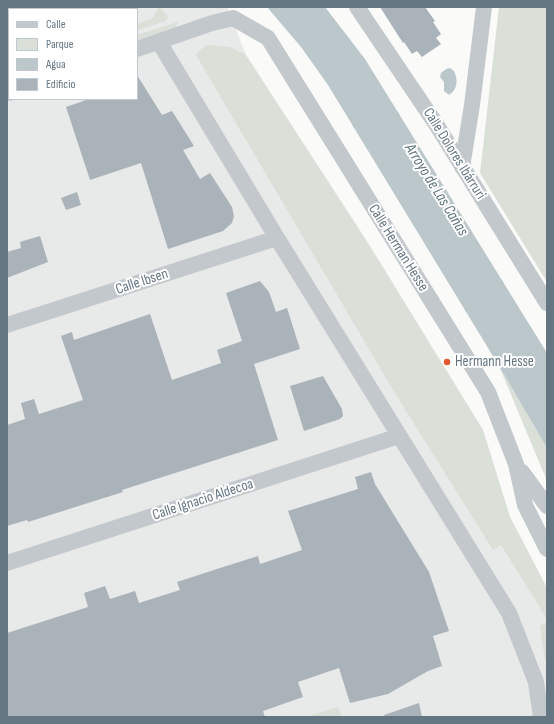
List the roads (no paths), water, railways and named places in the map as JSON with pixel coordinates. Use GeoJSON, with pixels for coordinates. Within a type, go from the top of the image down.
{"type":"FeatureCollection","features":[{"type":"Feature","properties":{"kind":"street","name":"Calle Dolores Ibárruri"},"geometry":{"type":"LineString","coordinates":[[358,7],[462,166],[547,302]]}},
{"type":"Feature","properties":{"kind":"street"},"geometry":{"type":"LineString","coordinates":[[462,166],[472,105],[484,7]]}},
{"type":"Feature","properties":{"kind":"street","name":"Calle Herman Hesse"},"geometry":{"type":"LineString","coordinates":[[159,42],[212,23],[233,18],[268,38],[488,392],[516,464],[525,505],[547,549]]}},
{"type":"Feature","properties":{"kind":"street"},"geometry":{"type":"LineString","coordinates":[[138,49],[159,42],[399,436],[509,613],[536,682],[541,717]]}},
{"type":"Feature","properties":{"kind":"street","name":"Calle Ibsen"},"geometry":{"type":"LineString","coordinates":[[7,325],[278,238]]}},
{"type":"Feature","properties":{"kind":"street","name":"Calle Ignacio Aldecoa"},"geometry":{"type":"LineString","coordinates":[[7,564],[399,436]]}},
{"type":"Feature","properties":{"kind":"street","name":"Calle Herman Hesse"},"geometry":{"type":"LineString","coordinates":[[516,464],[535,492],[547,506]]}},
{"type":"Feature","properties":{"kind":"water","name":"Arroyo de Las Cañas"},"geometry":{"type":"Polygon","coordinates":[[[267,7],[325,7],[365,59],[547,353],[547,448],[499,366],[328,85],[301,47],[267,7]]]}},
{"type":"Feature","properties":{"kind":"water"},"geometry":{"type":"Polygon","coordinates":[[[450,68],[454,71],[457,81],[456,87],[449,95],[444,91],[444,82],[440,77],[441,73],[450,68]]]}},
{"type":"Feature","properties":{"kind":"place","name":"Hermann Hesse"},"geometry":{"type":"Point","coordinates":[447,362]}}]}
